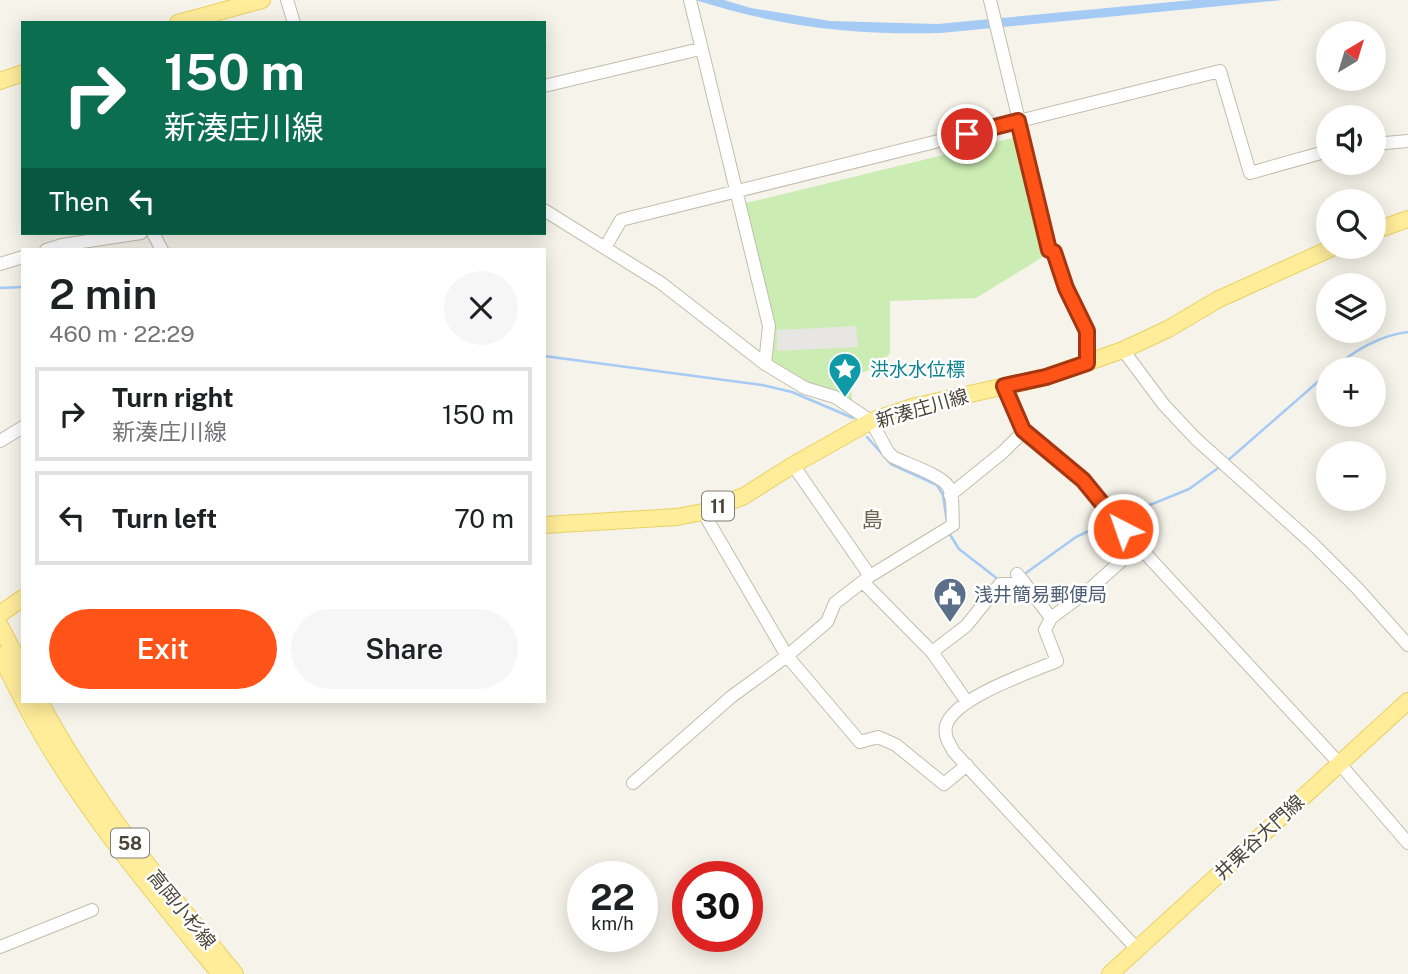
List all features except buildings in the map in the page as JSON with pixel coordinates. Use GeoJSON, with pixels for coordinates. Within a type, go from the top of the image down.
{"type":"FeatureCollection","features":[{"type":"Feature","properties":{"kind":"main road"},"geometry":{"type":"LineString","coordinates":[[185,21],[262,0]]}},
{"type":"Feature","properties":{"kind":"main road"},"geometry":{"type":"LineString","coordinates":[[0,81],[21,74]]}},
{"type":"Feature","properties":{"kind":"main road"},"geometry":{"type":"LineString","coordinates":[[1386,227],[1408,219]]}},
{"type":"Feature","properties":{"kind":"main road","name":"新湊庄川線"},"geometry":{"type":"LineString","coordinates":[[546,524],[677,517],[703,512],[744,496],[871,421],[912,407],[1046,377],[1123,350],[1219,299],[1316,255]]}},
{"type":"Feature","properties":{"kind":"main road"},"geometry":{"type":"LineString","coordinates":[[0,614],[21,599]]}},
{"type":"Feature","properties":{"kind":"main road"},"geometry":{"type":"LineString","coordinates":[[0,626],[21,666]]}},
{"type":"Feature","properties":{"kind":"main road","name":"高岡小杉線"},"geometry":{"type":"LineString","coordinates":[[0,655],[21,697]]}},
{"type":"Feature","properties":{"kind":"main road","name":"井栗谷大門線"},"geometry":{"type":"LineString","coordinates":[[1111,974],[1408,701]]}},
{"type":"Feature","properties":{"kind":"main road","name":"高岡小杉線"},"geometry":{"type":"LineString","coordinates":[[24,703],[110,835],[220,974]]}},
{"type":"Feature","properties":{"kind":"main road","name":"高岡小杉線"},"geometry":{"type":"LineString","coordinates":[[41,703],[73,760],[117,826],[235,974]]}},
{"type":"Feature","properties":{"kind":"street"},"geometry":{"type":"LineString","coordinates":[[287,0],[292,21]]}},
{"type":"Feature","properties":{"kind":"street"},"geometry":{"type":"LineString","coordinates":[[990,0],[1049,250],[1054,252],[1066,288],[1087,331],[1087,363]]}},
{"type":"Feature","properties":{"kind":"street"},"geometry":{"type":"LineString","coordinates":[[690,1],[769,326],[765,364]]}},
{"type":"Feature","properties":{"kind":"street"},"geometry":{"type":"LineString","coordinates":[[546,86],[700,49]]}},
{"type":"Feature","properties":{"kind":"street"},"geometry":{"type":"LineString","coordinates":[[606,246],[621,220],[1220,71],[1250,173],[1316,154]]}},
{"type":"Feature","properties":{"kind":"street"},"geometry":{"type":"LineString","coordinates":[[1386,143],[1408,141]]}},
{"type":"Feature","properties":{"kind":"street"},"geometry":{"type":"LineString","coordinates":[[546,210],[661,283],[765,364],[805,388],[835,397],[871,421],[888,452],[947,484],[950,495],[953,525],[866,579],[835,603],[827,622],[787,656],[731,697],[633,783]]}},
{"type":"Feature","properties":{"kind":"street"},"geometry":{"type":"LineString","coordinates":[[50,248],[70,238],[113,235]]}},
{"type":"Feature","properties":{"kind":"street"},"geometry":{"type":"LineString","coordinates":[[0,264],[21,258]]}},
{"type":"Feature","properties":{"kind":"street"},"geometry":{"type":"LineString","coordinates":[[1123,350],[1164,405],[1196,439],[1312,543],[1408,645]]}},
{"type":"Feature","properties":{"kind":"street"},"geometry":{"type":"LineString","coordinates":[[1004,386],[1024,431],[1083,480],[1108,513],[1339,763],[1408,843]]}},
{"type":"Feature","properties":{"kind":"street"},"geometry":{"type":"LineString","coordinates":[[0,441],[21,428]]}},
{"type":"Feature","properties":{"kind":"street"},"geometry":{"type":"LineString","coordinates":[[950,495],[1003,452],[1024,431]]}},
{"type":"Feature","properties":{"kind":"street"},"geometry":{"type":"LineString","coordinates":[[793,466],[866,579],[932,652],[967,702]]}},
{"type":"Feature","properties":{"kind":"street"},"geometry":{"type":"LineString","coordinates":[[703,512],[787,656],[860,742],[877,737],[896,746],[944,784],[967,765]]}},
{"type":"Feature","properties":{"kind":"street"},"geometry":{"type":"LineString","coordinates":[[1137,949],[954,752],[946,737],[946,724],[967,702],[1057,661],[1045,630],[1051,618],[1090,589],[1138,546]]}},
{"type":"Feature","properties":{"kind":"street"},"geometry":{"type":"LineString","coordinates":[[932,652],[966,626],[1000,584],[1020,584],[1020,578],[1051,618]]}},
{"type":"Feature","properties":{"kind":"street"},"geometry":{"type":"LineString","coordinates":[[0,947],[92,909]]}},
{"type":"Feature","properties":{"kind":"green space"},"geometry":{"type":"Polygon","coordinates":[[[1017,137],[1046,255],[976,298],[890,301],[890,353],[878,366],[850,378],[853,408],[772,373],[772,324],[742,204],[1017,137]]]}},
{"type":"Feature","properties":{"kind":"shaded area"},"geometry":{"type":"Polygon","coordinates":[[[856,326],[858,347],[777,351],[777,330],[856,326]]]}},
{"type":"Feature","properties":{"kind":"water"},"geometry":{"type":"Polygon","coordinates":[[[695,0],[724,0],[751,8],[830,21],[937,24],[1193,0],[1283,0],[941,33],[908,33],[846,31],[787,23],[695,0]]]}},
{"type":"Feature","properties":{"kind":"waterway"},"geometry":{"type":"LineString","coordinates":[[0,288],[21,287]]}},
{"type":"Feature","properties":{"kind":"waterway"},"geometry":{"type":"LineString","coordinates":[[1348,357],[1368,345],[1408,332]]}},
{"type":"Feature","properties":{"kind":"waterway"},"geometry":{"type":"LineString","coordinates":[[546,356],[762,385],[792,392],[853,418]]}},
{"type":"Feature","properties":{"kind":"waterway"},"geometry":{"type":"LineString","coordinates":[[1226,462],[1316,383]]}},
{"type":"Feature","properties":{"kind":"waterway"},"geometry":{"type":"LineString","coordinates":[[867,437],[891,464],[937,485],[943,495],[947,522]]}},
{"type":"Feature","properties":{"kind":"waterway"},"geometry":{"type":"LineString","coordinates":[[1118,518],[1189,489],[1221,466]]}},
{"type":"Feature","properties":{"kind":"waterway"},"geometry":{"type":"LineString","coordinates":[[1023,575],[1076,537],[1108,522]]}},
{"type":"Feature","properties":{"kind":"waterway"},"geometry":{"type":"LineString","coordinates":[[949,533],[959,549],[999,580]]}},
{"type":"Feature","properties":{"kind":"place","name":"洪水水位標"},"geometry":{"type":"Point","coordinates":[845,399]}},
{"type":"Feature","properties":{"kind":"place","name":"浅井簡易郵便局"},"geometry":{"type":"Point","coordinates":[950,624]}},
{"type":"Feature","properties":{"kind":"district","name":"島"},"geometry":{"type":"Point","coordinates":[872,519]}},
{"type":"Feature","properties":{"kind":"route"},"geometry":{"type":"LineString","coordinates":[[967,134],[1018,121],[1049,250],[1054,252],[1066,288],[1087,331],[1087,363],[1046,377],[1004,386],[1023,430],[1083,480],[1123,529]]}}]}
